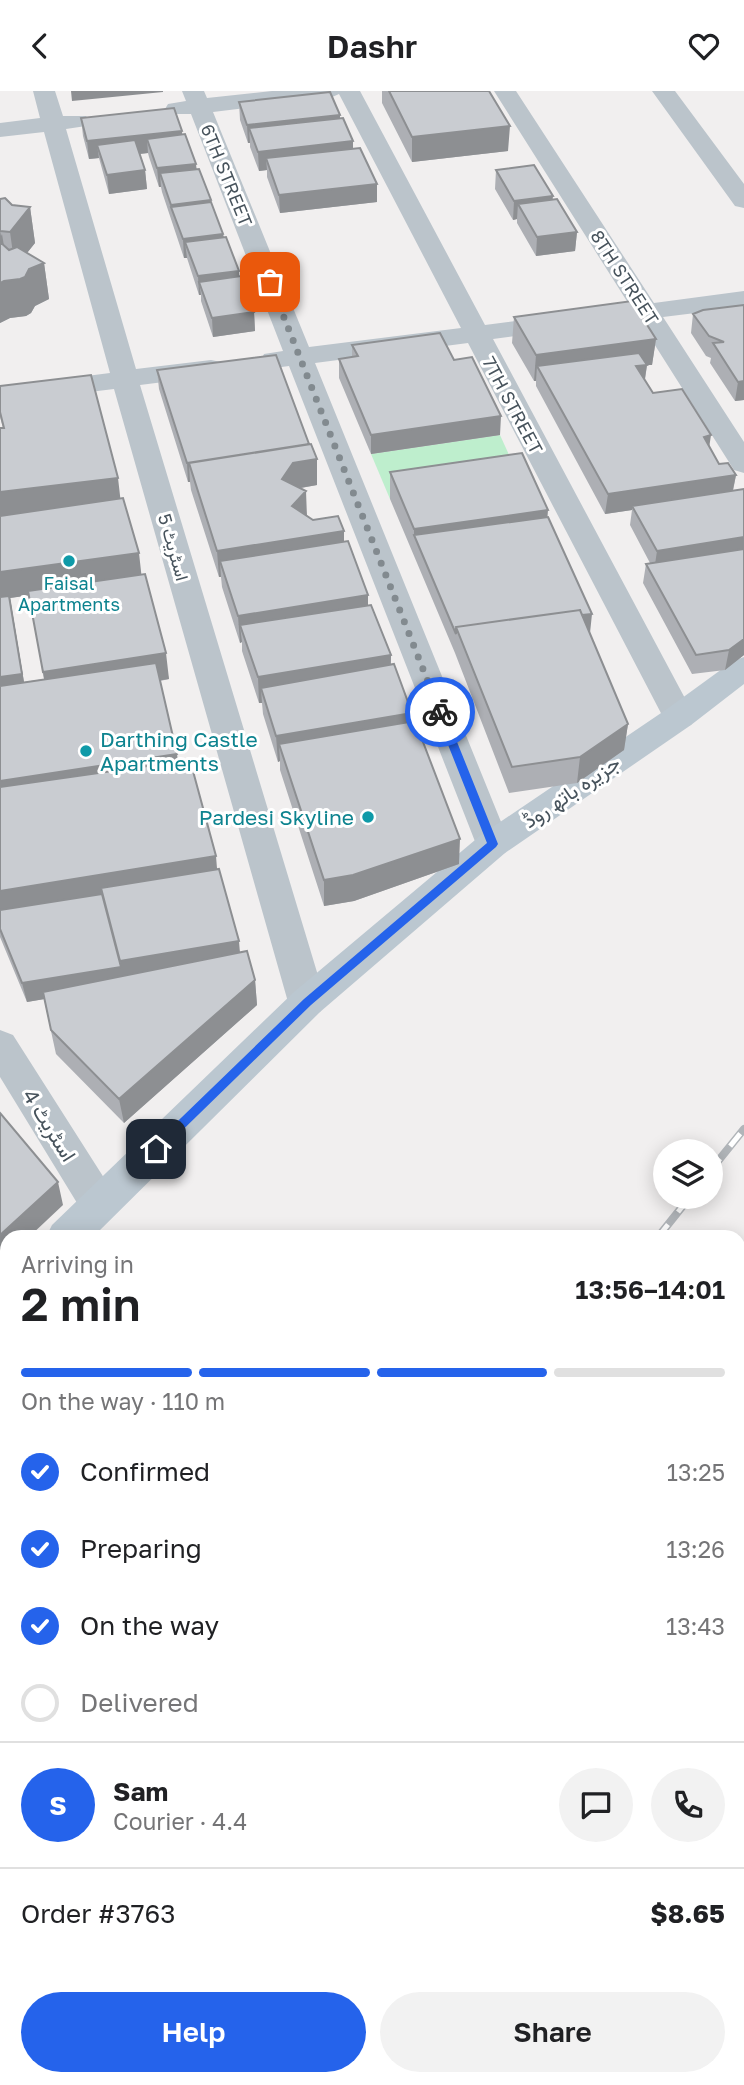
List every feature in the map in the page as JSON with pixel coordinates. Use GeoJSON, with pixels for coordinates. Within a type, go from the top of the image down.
{"type":"FeatureCollection","features":[{"type":"Feature","properties":{"kind":"street","name":"اسٹریٹ 5"},"geometry":{"type":"LineString","coordinates":[[44,91],[307,1002]]}},
{"type":"Feature","properties":{"kind":"street"},"geometry":{"type":"LineString","coordinates":[[160,111],[196,99],[330,91]]}},
{"type":"Feature","properties":{"kind":"street","name":"7TH STREET"},"geometry":{"type":"LineString","coordinates":[[349,91],[679,717]]}},
{"type":"Feature","properties":{"kind":"street","name":"8TH STREET"},"geometry":{"type":"LineString","coordinates":[[505,91],[744,464]]}},
{"type":"Feature","properties":{"kind":"street"},"geometry":{"type":"LineString","coordinates":[[663,91],[744,201]]}},
{"type":"Feature","properties":{"kind":"street","name":"6TH STREET"},"geometry":{"type":"LineString","coordinates":[[196,99],[493,844]]}},
{"type":"Feature","properties":{"kind":"street"},"geometry":{"type":"LineString","coordinates":[[0,130],[107,118]]}},
{"type":"Feature","properties":{"kind":"street"},"geometry":{"type":"LineString","coordinates":[[0,395],[744,299]]}},
{"type":"Feature","properties":{"kind":"street","name":"جزیرہ باتھ روڈ"},"geometry":{"type":"LineString","coordinates":[[73,1230],[307,1002],[493,844],[679,717],[744,668]]}},
{"type":"Feature","properties":{"kind":"street","name":"اسٹریٹ 4"},"geometry":{"type":"LineString","coordinates":[[0,1045],[99,1204]]}},
{"type":"Feature","properties":{"kind":"green space"},"geometry":{"type":"Polygon","coordinates":[[[500,435],[520,479],[390,499],[371,454],[500,435]]]}},
{"type":"Feature","properties":{"kind":"building"},"geometry":{"type":"Polygon","coordinates":[[[389,91],[489,91],[510,126],[412,137],[389,91]]]}},
{"type":"Feature","properties":{"kind":"building"},"geometry":{"type":"Polygon","coordinates":[[[330,92],[340,115],[247,125],[239,102],[330,92]]]}},
{"type":"Feature","properties":{"kind":"building"},"geometry":{"type":"Polygon","coordinates":[[[174,108],[182,131],[87,141],[81,118],[174,108]]]}},
{"type":"Feature","properties":{"kind":"building"},"geometry":{"type":"Polygon","coordinates":[[[343,118],[353,141],[258,152],[249,128],[343,118]]]}},
{"type":"Feature","properties":{"kind":"building"},"geometry":{"type":"Polygon","coordinates":[[[185,134],[196,164],[157,168],[147,139],[185,134]]]}},
{"type":"Feature","properties":{"kind":"building"},"geometry":{"type":"Polygon","coordinates":[[[135,140],[145,170],[107,175],[97,145],[135,140]]]}},
{"type":"Feature","properties":{"kind":"building"},"geometry":{"type":"Polygon","coordinates":[[[360,148],[377,184],[279,195],[266,158],[360,148]]]}},
{"type":"Feature","properties":{"kind":"building"},"geometry":{"type":"Polygon","coordinates":[[[534,165],[553,196],[514,201],[496,170],[534,165]]]}},
{"type":"Feature","properties":{"kind":"building"},"geometry":{"type":"Polygon","coordinates":[[[199,169],[211,200],[171,205],[160,173],[199,169]]]}},
{"type":"Feature","properties":{"kind":"building"},"geometry":{"type":"Polygon","coordinates":[[[5,198],[12,205],[30,207],[10,232],[0,231],[0,199],[5,198]]]}},
{"type":"Feature","properties":{"kind":"building"},"geometry":{"type":"Polygon","coordinates":[[[557,199],[577,232],[537,237],[518,204],[557,199]]]}},
{"type":"Feature","properties":{"kind":"building"},"geometry":{"type":"Polygon","coordinates":[[[211,202],[223,234],[183,239],[171,207],[211,202]]]}},
{"type":"Feature","properties":{"kind":"building"},"geometry":{"type":"Polygon","coordinates":[[[226,237],[239,271],[198,276],[185,242],[226,237]]]}},
{"type":"Feature","properties":{"kind":"building"},"geometry":{"type":"Polygon","coordinates":[[[0,242],[9,250],[17,247],[44,263],[29,269],[25,277],[0,283],[0,242]]]}},
{"type":"Feature","properties":{"kind":"building"},"geometry":{"type":"Polygon","coordinates":[[[241,276],[254,312],[212,318],[199,282],[241,276]]]}},
{"type":"Feature","properties":{"kind":"building"},"geometry":{"type":"Polygon","coordinates":[[[632,301],[656,339],[536,355],[514,317],[632,301]]]}},
{"type":"Feature","properties":{"kind":"building"},"geometry":{"type":"Polygon","coordinates":[[[744,305],[744,381],[738,382],[713,343],[724,342],[709,336],[693,314],[703,310],[744,305]]]}},
{"type":"Feature","properties":{"kind":"building"},"geometry":{"type":"Polygon","coordinates":[[[440,333],[454,360],[472,357],[501,416],[371,435],[339,359],[358,356],[352,345],[440,333]]]}},
{"type":"Feature","properties":{"kind":"building"},"geometry":{"type":"Polygon","coordinates":[[[639,353],[647,365],[636,366],[653,393],[682,389],[711,435],[704,437],[719,464],[728,463],[736,475],[608,494],[537,366],[639,353]]]}},
{"type":"Feature","properties":{"kind":"building"},"geometry":{"type":"Polygon","coordinates":[[[276,355],[309,444],[187,463],[157,370],[276,355]]]}},
{"type":"Feature","properties":{"kind":"building"},"geometry":{"type":"Polygon","coordinates":[[[91,375],[118,478],[0,492],[0,428],[4,428],[0,412],[0,386],[91,375]]]}},
{"type":"Feature","properties":{"kind":"building"},"geometry":{"type":"Polygon","coordinates":[[[311,444],[317,459],[293,463],[282,479],[306,491],[292,506],[313,520],[338,516],[344,531],[217,551],[189,463],[311,444]]]}},
{"type":"Feature","properties":{"kind":"building"},"geometry":{"type":"Polygon","coordinates":[[[522,453],[548,510],[414,529],[390,472],[522,453]]]}},
{"type":"Feature","properties":{"kind":"building"},"geometry":{"type":"Polygon","coordinates":[[[744,489],[744,537],[657,551],[632,506],[744,489]]]}},
{"type":"Feature","properties":{"kind":"building"},"geometry":{"type":"Polygon","coordinates":[[[123,498],[139,553],[0,572],[0,516],[123,498]]]}},
{"type":"Feature","properties":{"kind":"building"},"geometry":{"type":"Polygon","coordinates":[[[548,517],[592,614],[582,615],[580,610],[456,627],[456,634],[414,535],[548,517]]]}},
{"type":"Feature","properties":{"kind":"building"},"geometry":{"type":"Polygon","coordinates":[[[348,541],[368,595],[238,616],[220,561],[348,541]]]}},
{"type":"Feature","properties":{"kind":"building"},"geometry":{"type":"Polygon","coordinates":[[[744,549],[744,639],[729,650],[696,655],[646,564],[744,549]]]}},
{"type":"Feature","properties":{"kind":"building"},"geometry":{"type":"Polygon","coordinates":[[[145,574],[166,653],[43,672],[28,591],[145,574]]]}},
{"type":"Feature","properties":{"kind":"building"},"geometry":{"type":"Polygon","coordinates":[[[9,596],[22,674],[0,677],[0,597],[9,596]]]}},
{"type":"Feature","properties":{"kind":"building"},"geometry":{"type":"Polygon","coordinates":[[[371,605],[391,655],[258,677],[240,625],[371,605]]]}},
{"type":"Feature","properties":{"kind":"building"},"geometry":{"type":"Polygon","coordinates":[[[580,610],[628,724],[580,757],[512,767],[456,627],[580,610]]]}},
{"type":"Feature","properties":{"kind":"building","name":"Darthing Castle Apartments"},"geometry":{"type":"Polygon","coordinates":[[[156,663],[177,754],[0,781],[0,686],[156,663]]]}},
{"type":"Feature","properties":{"kind":"building"},"geometry":{"type":"Polygon","coordinates":[[[394,664],[412,713],[276,736],[261,688],[394,664]]]}},
{"type":"Feature","properties":{"kind":"building","name":"Pardesi Skyline"},"geometry":{"type":"Polygon","coordinates":[[[415,721],[460,839],[353,875],[324,880],[279,744],[415,721]]]}},
{"type":"Feature","properties":{"kind":"building"},"geometry":{"type":"Polygon","coordinates":[[[190,760],[216,856],[0,891],[0,787],[190,760]]]}},
{"type":"Feature","properties":{"kind":"building"},"geometry":{"type":"Polygon","coordinates":[[[219,869],[239,941],[120,961],[101,888],[219,869]]]}},
{"type":"Feature","properties":{"kind":"building"},"geometry":{"type":"Polygon","coordinates":[[[102,894],[121,967],[22,983],[0,929],[0,910],[102,894]]]}},
{"type":"Feature","properties":{"kind":"building"},"geometry":{"type":"Polygon","coordinates":[[[247,951],[255,980],[119,1099],[51,1030],[43,992],[247,951]]]}},
{"type":"Feature","properties":{"kind":"building"},"geometry":{"type":"Polygon","coordinates":[[[0,1113],[58,1182],[5,1230],[0,1230],[0,1113]]]}},
{"type":"Feature","properties":{"kind":"railway"},"geometry":{"type":"LineString","coordinates":[[723,1155],[744,1129]]}},
{"type":"Feature","properties":{"kind":"railway"},"geometry":{"type":"LineString","coordinates":[[664,1230],[680,1209]]}},
{"type":"Feature","properties":{"kind":"way so far"},"geometry":{"type":"LineString","coordinates":[[270,282],[440,712]]}},
{"type":"Feature","properties":{"kind":"place","name":"Faisal Apartments"},"geometry":{"type":"Point","coordinates":[69,561]}},
{"type":"Feature","properties":{"kind":"place","name":"Darthing Castle Apartments"},"geometry":{"type":"Point","coordinates":[86,751]}},
{"type":"Feature","properties":{"kind":"place","name":"Pardesi Skyline"},"geometry":{"type":"Point","coordinates":[368,817]}},
{"type":"Feature","properties":{"kind":"route"},"geometry":{"type":"LineString","coordinates":[[156,1149],[307,1002],[493,844],[440,712]]}}]}
